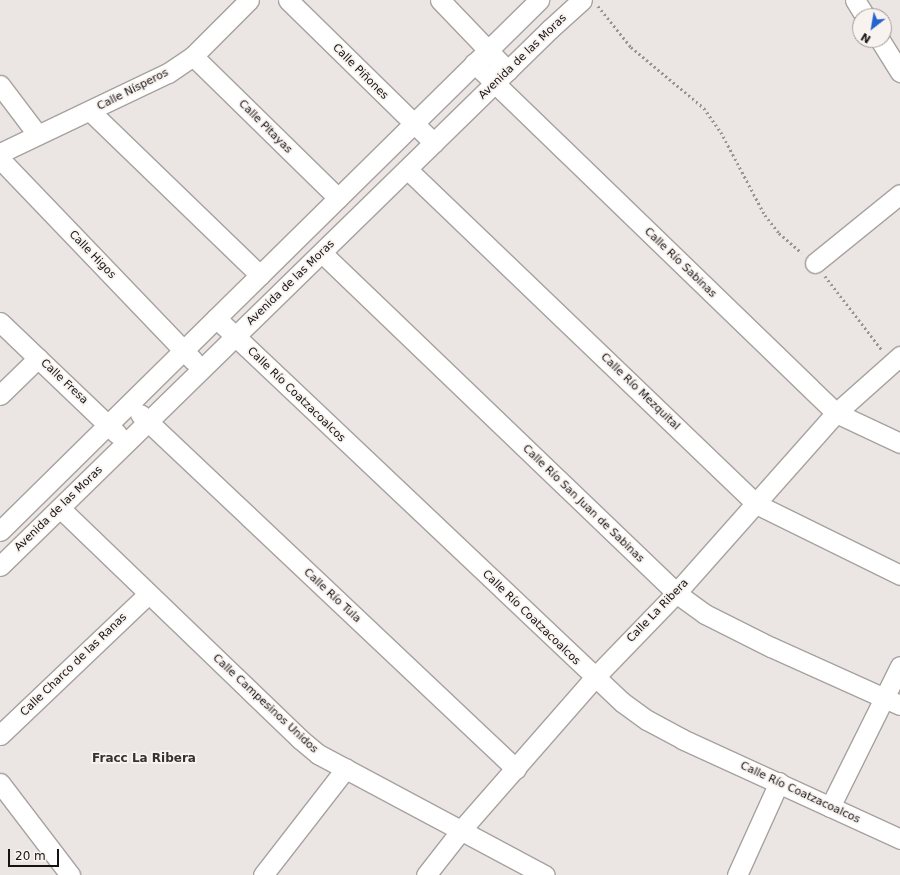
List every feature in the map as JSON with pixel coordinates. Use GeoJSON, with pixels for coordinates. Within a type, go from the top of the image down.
{"type":"FeatureCollection","features":[{"type":"Feature","properties":{"kind":"street","name":"Calle Nísperos"},"geometry":{"type":"LineString","coordinates":[[0,153],[37,134],[91,112],[168,74],[193,56],[249,0]]}},
{"type":"Feature","properties":{"kind":"street","name":"Calle Piñones"},"geometry":{"type":"LineString","coordinates":[[288,0],[412,124],[434,143]]}},
{"type":"Feature","properties":{"kind":"street"},"geometry":{"type":"LineString","coordinates":[[440,0],[508,71]]}},
{"type":"Feature","properties":{"kind":"street"},"geometry":{"type":"LineString","coordinates":[[0,531],[110,426],[216,318],[539,0]]}},
{"type":"Feature","properties":{"kind":"street","name":"Avenida de las Moras"},"geometry":{"type":"LineString","coordinates":[[0,566],[61,509],[407,169],[582,0]]}},
{"type":"Feature","properties":{"kind":"street"},"geometry":{"type":"LineString","coordinates":[[885,48],[900,72]]}},
{"type":"Feature","properties":{"kind":"street","name":"Calle Pitayas"},"geometry":{"type":"LineString","coordinates":[[193,56],[338,198]]}},
{"type":"Feature","properties":{"kind":"street","name":"Calle Río Sabinas"},"geometry":{"type":"LineString","coordinates":[[474,63],[494,85],[836,413],[900,443]]}},
{"type":"Feature","properties":{"kind":"street"},"geometry":{"type":"LineString","coordinates":[[0,85],[37,134]]}},
{"type":"Feature","properties":{"kind":"street"},"geometry":{"type":"LineString","coordinates":[[91,112],[260,275]]}},
{"type":"Feature","properties":{"kind":"street","name":"Calle Higos"},"geometry":{"type":"LineString","coordinates":[[0,160],[202,370]]}},
{"type":"Feature","properties":{"kind":"street","name":"Calle Río Mezquital"},"geometry":{"type":"LineString","coordinates":[[407,169],[756,504],[824,540],[900,575]]}},
{"type":"Feature","properties":{"kind":"street"},"geometry":{"type":"LineString","coordinates":[[815,263],[900,194]]}},
{"type":"Feature","properties":{"kind":"street","name":"Calle Río San Juan de Sabinas"},"geometry":{"type":"LineString","coordinates":[[322,253],[676,594],[705,614],[770,647],[892,701]]}},
{"type":"Feature","properties":{"kind":"street","name":"Calle Río Coatzacoalcos"},"geometry":{"type":"LineString","coordinates":[[216,318],[594,678],[647,720],[682,740],[779,782],[900,839]]}},
{"type":"Feature","properties":{"kind":"street","name":"Calle Fresa"},"geometry":{"type":"LineString","coordinates":[[0,322],[110,426],[126,444]]}},
{"type":"Feature","properties":{"kind":"street"},"geometry":{"type":"LineString","coordinates":[[0,395],[38,358]]}},
{"type":"Feature","properties":{"kind":"street","name":"Calle La Ribera"},"geometry":{"type":"LineString","coordinates":[[426,875],[462,829],[594,678],[676,594],[836,413],[896,359]]}},
{"type":"Feature","properties":{"kind":"street","name":"Calle Río Tula"},"geometry":{"type":"LineString","coordinates":[[131,404],[148,423],[516,769]]}},
{"type":"Feature","properties":{"kind":"street","name":"Calle Campesinos Unidos"},"geometry":{"type":"LineString","coordinates":[[61,509],[300,740],[318,754],[462,829],[545,875]]}},
{"type":"Feature","properties":{"kind":"street","name":"Calle Charco de las Ranas"},"geometry":{"type":"LineString","coordinates":[[0,735],[148,594]]}},
{"type":"Feature","properties":{"kind":"street"},"geometry":{"type":"LineString","coordinates":[[830,806],[892,701],[900,666]]}},
{"type":"Feature","properties":{"kind":"street"},"geometry":{"type":"LineString","coordinates":[[263,875],[346,768]]}},
{"type":"Feature","properties":{"kind":"street"},"geometry":{"type":"LineString","coordinates":[[737,875],[779,782]]}},
{"type":"Feature","properties":{"kind":"street"},"geometry":{"type":"LineString","coordinates":[[0,783],[70,875]]}},
{"type":"Feature","properties":{"kind":"path"},"geometry":{"type":"LineString","coordinates":[[594,0],[616,32],[631,47],[704,108],[721,132],[765,215],[779,233],[815,263],[896,359]]}},
{"type":"Feature","properties":{"kind":"district","name":"Fracc La Ribera"},"geometry":{"type":"Point","coordinates":[144,759]}}]}
